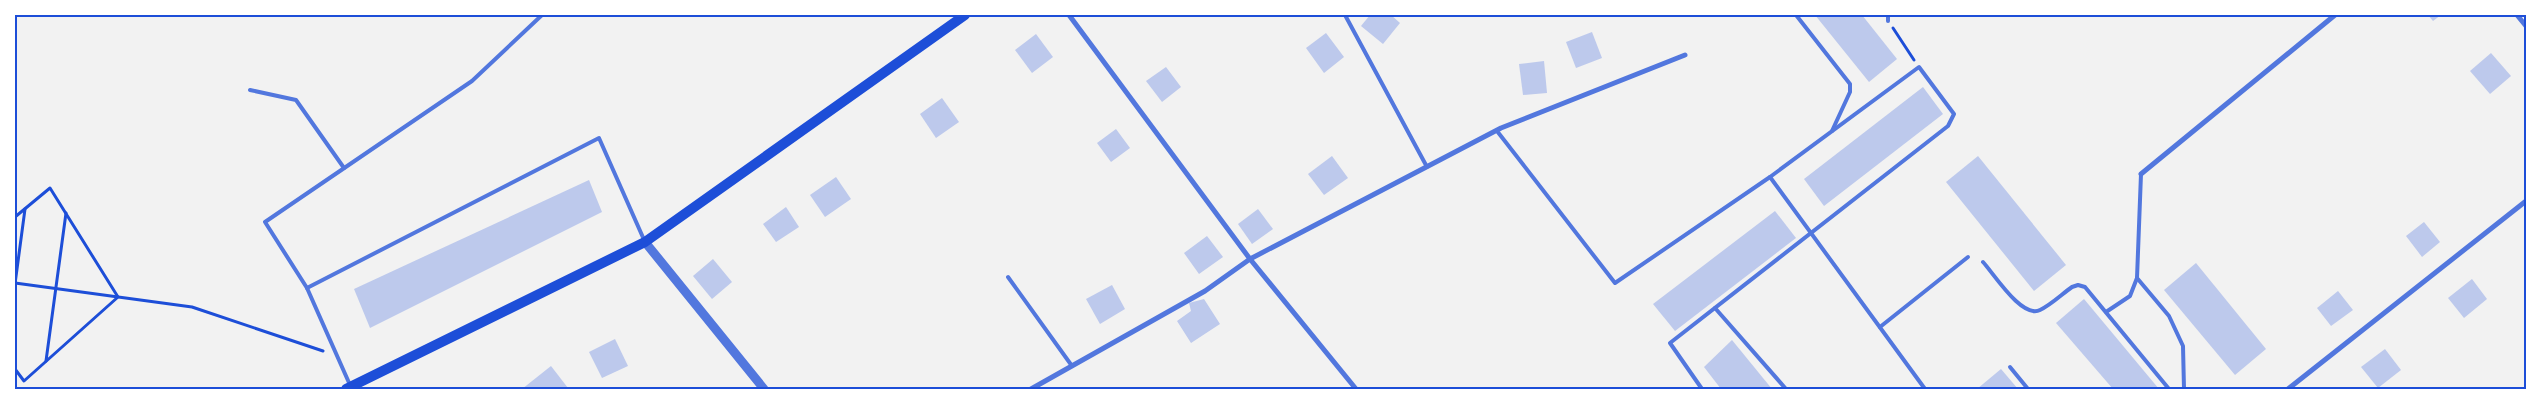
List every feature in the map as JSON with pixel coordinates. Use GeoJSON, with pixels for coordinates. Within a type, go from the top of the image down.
{"type":"FeatureCollection","features":[{"type":"Feature","properties":{"kind":"main road"},"geometry":{"type":"LineString","coordinates":[[349,388],[645,242],[965,15]]}},
{"type":"Feature","properties":{"kind":"street"},"geometry":{"type":"LineString","coordinates":[[1069,15],[1250,259],[1356,389]]}},
{"type":"Feature","properties":{"kind":"street"},"geometry":{"type":"LineString","coordinates":[[2141,174],[2335,15]]}},
{"type":"Feature","properties":{"kind":"street"},"geometry":{"type":"LineString","coordinates":[[2517,15],[2526,26]]}},
{"type":"Feature","properties":{"kind":"street"},"geometry":{"type":"LineString","coordinates":[[1031,389],[1204,291],[1250,259],[1497,131],[1686,55]]}},
{"type":"Feature","properties":{"kind":"street"},"geometry":{"type":"LineString","coordinates":[[2288,389],[2526,201]]}},
{"type":"Feature","properties":{"kind":"street"},"geometry":{"type":"LineString","coordinates":[[645,242],[764,389]]}},
{"type":"Feature","properties":{"kind":"lane"},"geometry":{"type":"LineString","coordinates":[[349,388],[338,356],[308,288],[265,222],[472,81],[542,15]]}},
{"type":"Feature","properties":{"kind":"lane"},"geometry":{"type":"LineString","coordinates":[[1345,15],[1427,167]]}},
{"type":"Feature","properties":{"kind":"lane"},"geometry":{"type":"LineString","coordinates":[[1796,15],[1850,84],[1850,92],[1831,133]]}},
{"type":"Feature","properties":{"kind":"lane"},"geometry":{"type":"LineString","coordinates":[[1888,15],[1888,20]]}},
{"type":"Feature","properties":{"kind":"lane"},"geometry":{"type":"LineString","coordinates":[[1497,131],[1614,283],[1770,177],[1919,67],[1954,114],[1953,120],[1948,126],[1670,343],[1702,389]]}},
{"type":"Feature","properties":{"kind":"lane"},"geometry":{"type":"LineString","coordinates":[[250,90],[296,100],[344,168]]}},
{"type":"Feature","properties":{"kind":"lane"},"geometry":{"type":"LineString","coordinates":[[308,288],[599,138],[645,242]]}},
{"type":"Feature","properties":{"kind":"lane"},"geometry":{"type":"LineString","coordinates":[[2106,312],[2130,296],[2137,278],[2141,174]]}},
{"type":"Feature","properties":{"kind":"lane"},"geometry":{"type":"LineString","coordinates":[[1770,177],[1925,389]]}},
{"type":"Feature","properties":{"kind":"lane"},"geometry":{"type":"LineString","coordinates":[[1880,327],[1968,257]]}},
{"type":"Feature","properties":{"kind":"lane"},"geometry":{"type":"LineString","coordinates":[[1983,262],[2018,304],[2033,312],[2039,311],[2078,285],[2085,287],[2169,389]]}},
{"type":"Feature","properties":{"kind":"lane"},"geometry":{"type":"LineString","coordinates":[[1008,277],[1072,366]]}},
{"type":"Feature","properties":{"kind":"lane"},"geometry":{"type":"LineString","coordinates":[[2137,278],[2168,316],[2183,346],[2184,389]]}},
{"type":"Feature","properties":{"kind":"lane"},"geometry":{"type":"LineString","coordinates":[[1715,308],[1786,389]]}},
{"type":"Feature","properties":{"kind":"lane"},"geometry":{"type":"LineString","coordinates":[[2010,367],[2028,389]]}},
{"type":"Feature","properties":{"kind":"path"},"geometry":{"type":"LineString","coordinates":[[1888,20],[1919,67]]}},
{"type":"Feature","properties":{"kind":"path"},"geometry":{"type":"LineString","coordinates":[[15,217],[50,188],[118,297]]}},
{"type":"Feature","properties":{"kind":"path"},"geometry":{"type":"LineString","coordinates":[[26,209],[15,284],[192,307],[338,356]]}},
{"type":"Feature","properties":{"kind":"path"},"geometry":{"type":"LineString","coordinates":[[45,362],[66,213]]}},
{"type":"Feature","properties":{"kind":"path"},"geometry":{"type":"LineString","coordinates":[[15,369],[24,381],[118,297]]}},
{"type":"Feature","properties":{"kind":"building"},"geometry":{"type":"Polygon","coordinates":[[[1370,15],[1391,15],[1400,23],[1383,44],[1361,26],[1370,15]]]}},
{"type":"Feature","properties":{"kind":"building"},"geometry":{"type":"Polygon","coordinates":[[[1815,15],[1862,15],[1897,59],[1869,82],[1815,15]]]}},
{"type":"Feature","properties":{"kind":"building"},"geometry":{"type":"Polygon","coordinates":[[[2428,15],[2441,15],[2433,21],[2428,15]]]}},
{"type":"Feature","properties":{"kind":"building"},"geometry":{"type":"Polygon","coordinates":[[[1592,32],[1602,58],[1576,68],[1566,42],[1592,32]]]}},
{"type":"Feature","properties":{"kind":"building"},"geometry":{"type":"Polygon","coordinates":[[[1326,33],[1344,57],[1324,73],[1306,48],[1326,33]]]}},
{"type":"Feature","properties":{"kind":"building"},"geometry":{"type":"Polygon","coordinates":[[[1036,34],[1053,57],[1032,73],[1015,50],[1036,34]]]}},
{"type":"Feature","properties":{"kind":"building"},"geometry":{"type":"Polygon","coordinates":[[[2491,53],[2511,76],[2490,94],[2470,71],[2491,53]]]}},
{"type":"Feature","properties":{"kind":"building"},"geometry":{"type":"Polygon","coordinates":[[[1544,61],[1547,93],[1523,95],[1519,64],[1544,61]]]}},
{"type":"Feature","properties":{"kind":"building"},"geometry":{"type":"Polygon","coordinates":[[[1166,67],[1181,87],[1162,102],[1146,81],[1166,67]]]}},
{"type":"Feature","properties":{"kind":"building"},"geometry":{"type":"Polygon","coordinates":[[[1923,87],[1943,114],[1824,206],[1804,179],[1923,87]]]}},
{"type":"Feature","properties":{"kind":"building"},"geometry":{"type":"Polygon","coordinates":[[[942,98],[959,122],[936,138],[920,114],[942,98]]]}},
{"type":"Feature","properties":{"kind":"building"},"geometry":{"type":"Polygon","coordinates":[[[1116,129],[1130,148],[1111,162],[1097,143],[1116,129]]]}},
{"type":"Feature","properties":{"kind":"building"},"geometry":{"type":"Polygon","coordinates":[[[1332,156],[1348,178],[1324,195],[1308,174],[1332,156]]]}},
{"type":"Feature","properties":{"kind":"building"},"geometry":{"type":"Polygon","coordinates":[[[1978,156],[2066,265],[2034,291],[1946,182],[1978,156]]]}},
{"type":"Feature","properties":{"kind":"building"},"geometry":{"type":"Polygon","coordinates":[[[836,177],[851,199],[825,217],[810,195],[836,177]]]}},
{"type":"Feature","properties":{"kind":"building"},"geometry":{"type":"Polygon","coordinates":[[[589,180],[602,212],[370,328],[354,289],[589,180]]]}},
{"type":"Feature","properties":{"kind":"building"},"geometry":{"type":"Polygon","coordinates":[[[786,207],[799,227],[776,242],[763,224],[786,207]]]}},
{"type":"Feature","properties":{"kind":"building"},"geometry":{"type":"Polygon","coordinates":[[[1258,209],[1273,229],[1252,244],[1238,224],[1258,209]]]}},
{"type":"Feature","properties":{"kind":"building"},"geometry":{"type":"Polygon","coordinates":[[[1775,211],[1796,238],[1675,331],[1653,304],[1775,211]]]}},
{"type":"Feature","properties":{"kind":"building"},"geometry":{"type":"Polygon","coordinates":[[[2424,222],[2440,242],[2422,257],[2406,236],[2424,222]]]}},
{"type":"Feature","properties":{"kind":"building"},"geometry":{"type":"Polygon","coordinates":[[[1207,236],[1223,257],[1199,274],[1184,253],[1207,236]]]}},
{"type":"Feature","properties":{"kind":"building"},"geometry":{"type":"Polygon","coordinates":[[[713,259],[732,282],[712,299],[693,276],[713,259]]]}},
{"type":"Feature","properties":{"kind":"building"},"geometry":{"type":"Polygon","coordinates":[[[2196,263],[2266,349],[2235,375],[2164,290],[2196,263]]]}},
{"type":"Feature","properties":{"kind":"building"},"geometry":{"type":"Polygon","coordinates":[[[2472,279],[2487,299],[2464,318],[2448,298],[2472,279]]]}},
{"type":"Feature","properties":{"kind":"building"},"geometry":{"type":"Polygon","coordinates":[[[1112,285],[1125,309],[1100,324],[1086,299],[1112,285]]]}},
{"type":"Feature","properties":{"kind":"building"},"geometry":{"type":"Polygon","coordinates":[[[2338,291],[2353,310],[2331,326],[2317,308],[2338,291]]]}},
{"type":"Feature","properties":{"kind":"building"},"geometry":{"type":"Polygon","coordinates":[[[1204,299],[1220,324],[1191,343],[1177,321],[1191,311],[1189,303],[1204,299]]]}},
{"type":"Feature","properties":{"kind":"building"},"geometry":{"type":"Polygon","coordinates":[[[2084,299],[2159,389],[2113,389],[2056,323],[2084,299]]]}},
{"type":"Feature","properties":{"kind":"building"},"geometry":{"type":"Polygon","coordinates":[[[615,339],[628,366],[602,378],[589,352],[615,339]]]}},
{"type":"Feature","properties":{"kind":"building"},"geometry":{"type":"Polygon","coordinates":[[[1732,340],[1772,389],[1721,389],[1704,367],[1732,340]]]}},
{"type":"Feature","properties":{"kind":"building"},"geometry":{"type":"Polygon","coordinates":[[[2385,349],[2401,370],[2378,388],[2361,367],[2385,349]]]}},
{"type":"Feature","properties":{"kind":"building"},"geometry":{"type":"Polygon","coordinates":[[[551,366],[568,388],[522,389],[551,366]]]}},
{"type":"Feature","properties":{"kind":"building"},"geometry":{"type":"Polygon","coordinates":[[[2001,369],[2018,389],[1977,389],[2001,369]]]}}]}
